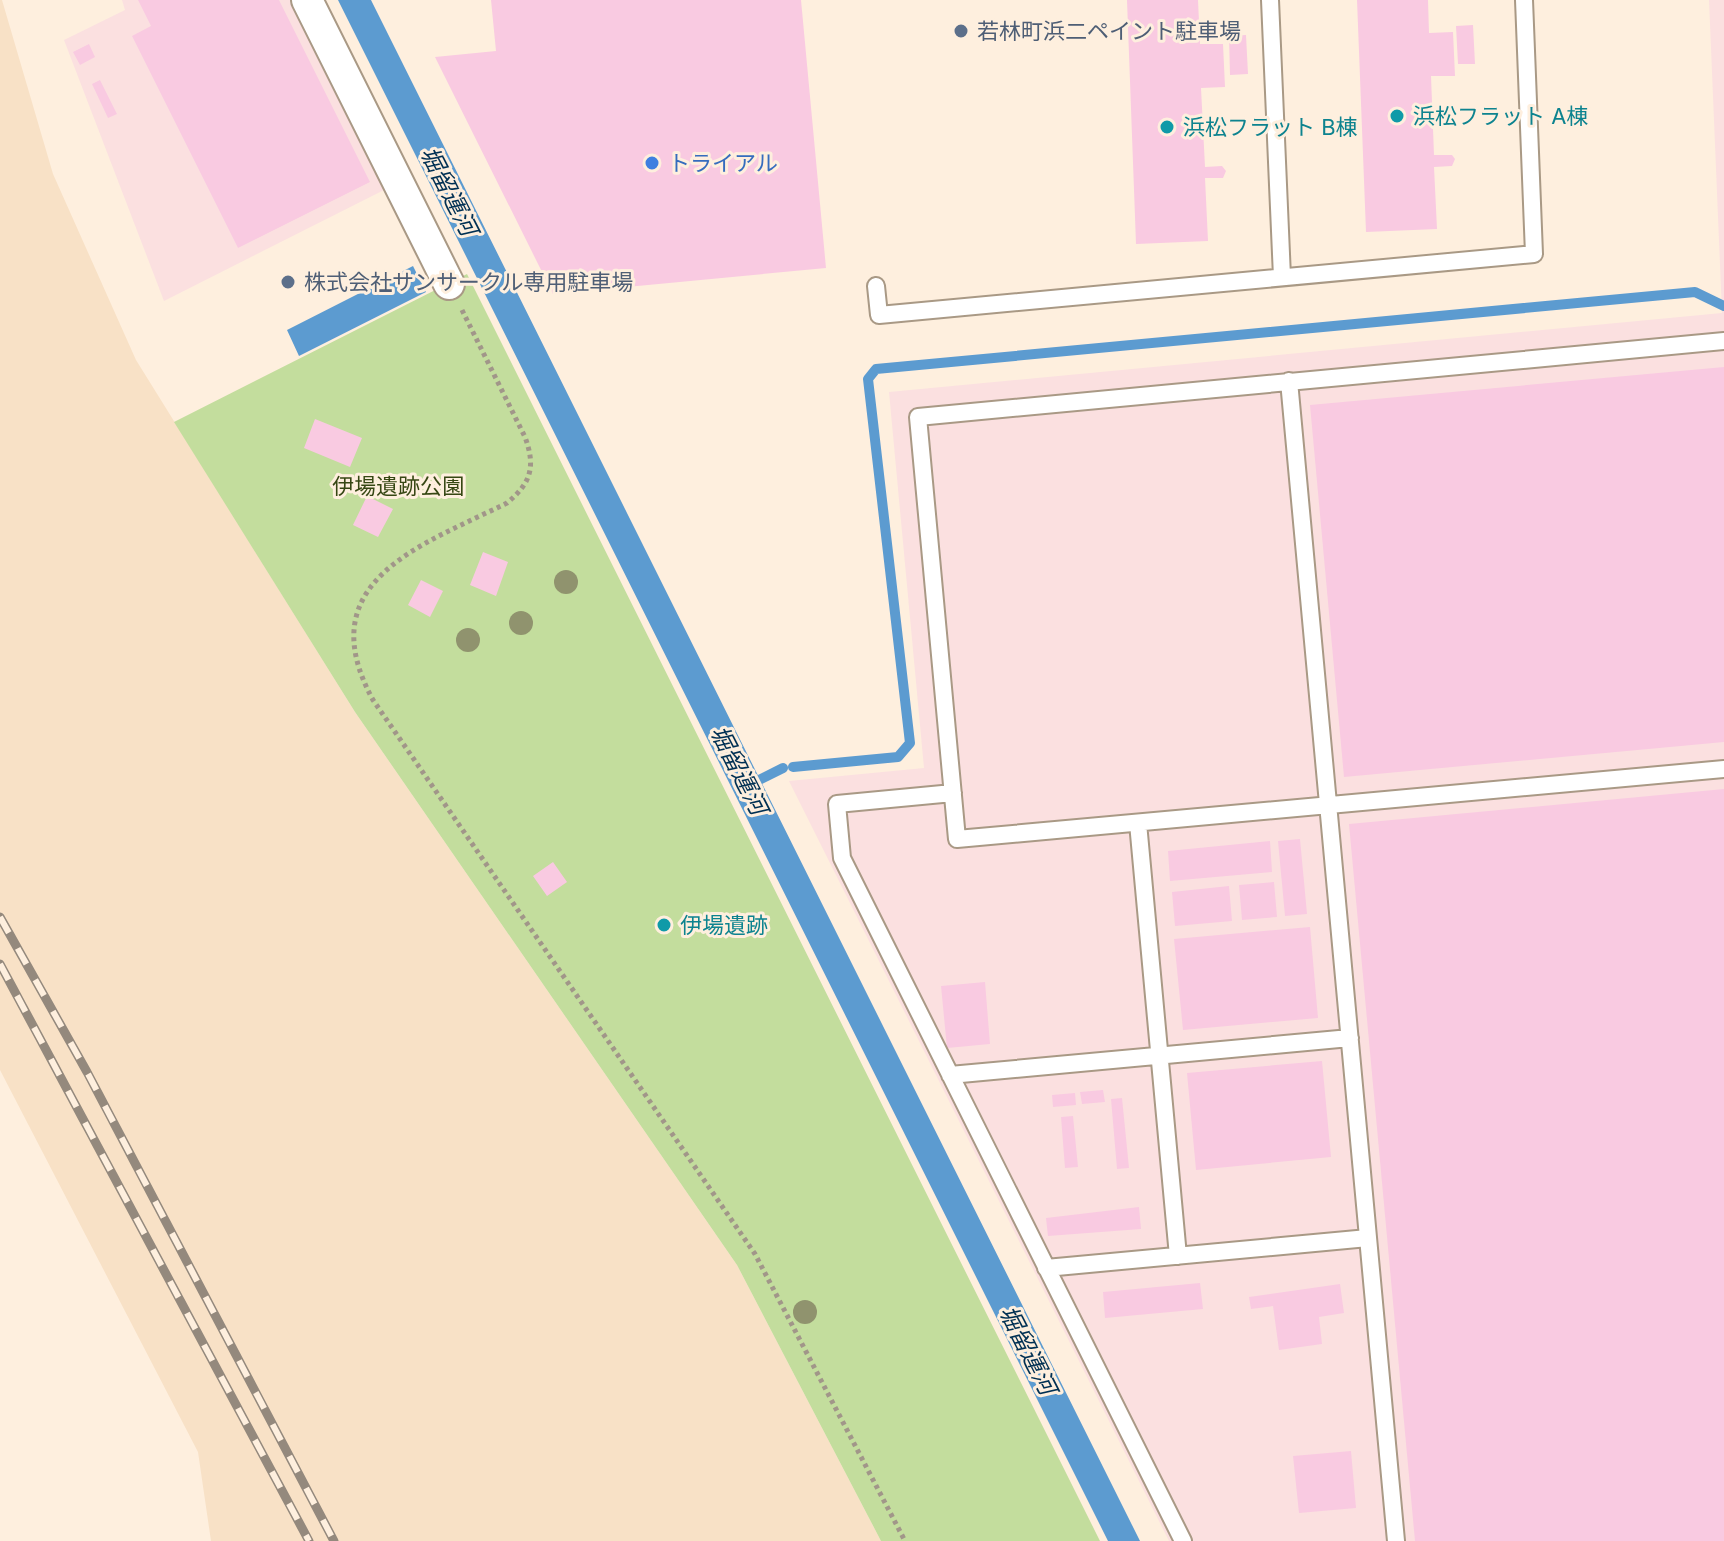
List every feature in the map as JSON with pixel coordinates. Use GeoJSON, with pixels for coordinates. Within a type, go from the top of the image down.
{"type":"FeatureCollection","features":[{"type":"Feature","properties":{"kind":"street"},"geometry":{"type":"LineString","coordinates":[[307,0],[449,284]]}},
{"type":"Feature","properties":{"kind":"lane"},"geometry":{"type":"LineString","coordinates":[[1270,0],[1282,277]]}},
{"type":"Feature","properties":{"kind":"lane"},"geometry":{"type":"LineString","coordinates":[[876,286],[879,315],[1534,254],[1524,0]]}},
{"type":"Feature","properties":{"kind":"lane"},"geometry":{"type":"LineString","coordinates":[[1724,341],[918,417],[957,839],[1724,769]]}},
{"type":"Feature","properties":{"kind":"lane"},"geometry":{"type":"LineString","coordinates":[[1289,381],[1396,1541]]}},
{"type":"Feature","properties":{"kind":"lane"},"geometry":{"type":"LineString","coordinates":[[953,793],[837,804],[842,858],[1183,1541]]}},
{"type":"Feature","properties":{"kind":"lane"},"geometry":{"type":"LineString","coordinates":[[1138,823],[1178,1256]]}},
{"type":"Feature","properties":{"kind":"lane"},"geometry":{"type":"LineString","coordinates":[[950,1075],[1350,1038]]}},
{"type":"Feature","properties":{"kind":"lane"},"geometry":{"type":"LineString","coordinates":[[1046,1268],[1368,1238]]}},
{"type":"Feature","properties":{"kind":"path"},"geometry":{"type":"LineString","coordinates":[[449,284],[525,437],[531,455],[530,474],[521,491],[507,503],[405,554],[385,568],[370,587],[354,632],[355,656],[361,679],[755,1254],[905,1541]]}},
{"type":"Feature","properties":{"kind":"shaded area"},"geometry":{"type":"Polygon","coordinates":[[[0,0],[53,174],[136,360],[355,712],[737,1265],[881,1541],[211,1541],[198,1452],[0,1070],[0,0]]]}},
{"type":"Feature","properties":{"kind":"shaded area"},"geometry":{"type":"Polygon","coordinates":[[[122,0],[294,0],[388,188],[164,301],[64,40],[125,10],[122,0]]]}},
{"type":"Feature","properties":{"kind":"shaded area"},"geometry":{"type":"Polygon","coordinates":[[[1709,0],[1724,0],[1724,1541],[1169,1541],[789,781],[924,768],[889,392],[1722,313],[1709,0]]]}},
{"type":"Feature","properties":{"kind":"green space","name":"伊場遺跡公園"},"geometry":{"type":"Polygon","coordinates":[[[467,274],[1100,1541],[881,1541],[737,1265],[355,712],[174,422],[467,274]]]}},
{"type":"Feature","properties":{"kind":"water","name":"堀留運河"},"geometry":{"type":"Polygon","coordinates":[[[338,0],[371,0],[1140,1541],[1108,1541],[338,0]]]}},
{"type":"Feature","properties":{"kind":"water"},"geometry":{"type":"Polygon","coordinates":[[[413,266],[426,292],[299,356],[287,330],[413,266]]]}},
{"type":"Feature","properties":{"kind":"building"},"geometry":{"type":"Polygon","coordinates":[[[138,0],[279,0],[370,182],[238,248],[132,36],[151,26],[138,0]]]}},
{"type":"Feature","properties":{"kind":"building","name":"トライアル"},"geometry":{"type":"Polygon","coordinates":[[[491,0],[801,0],[826,268],[553,294],[435,57],[496,51],[491,0]]]}},
{"type":"Feature","properties":{"kind":"building","name":"浜松フラット B棟"},"geometry":{"type":"Polygon","coordinates":[[[1127,0],[1198,0],[1200,44],[1223,44],[1225,87],[1201,88],[1205,167],[1222,166],[1226,171],[1223,178],[1205,178],[1208,241],[1136,244],[1127,0]]]}},
{"type":"Feature","properties":{"kind":"building","name":"浜松フラット A棟"},"geometry":{"type":"Polygon","coordinates":[[[1357,0],[1428,0],[1429,33],[1453,32],[1455,76],[1431,76],[1434,155],[1452,155],[1455,159],[1452,166],[1434,167],[1437,229],[1366,232],[1357,0]]]}},
{"type":"Feature","properties":{"kind":"building"},"geometry":{"type":"Polygon","coordinates":[[[1473,25],[1475,64],[1458,64],[1456,26],[1473,25]]]}},
{"type":"Feature","properties":{"kind":"building"},"geometry":{"type":"Polygon","coordinates":[[[1246,35],[1248,74],[1230,75],[1229,36],[1246,35]]]}},
{"type":"Feature","properties":{"kind":"building"},"geometry":{"type":"Polygon","coordinates":[[[89,44],[95,57],[80,65],[73,52],[89,44]]]}},
{"type":"Feature","properties":{"kind":"building"},"geometry":{"type":"Polygon","coordinates":[[[100,80],[117,114],[108,118],[92,84],[100,80]]]}},
{"type":"Feature","properties":{"kind":"building"},"geometry":{"type":"Polygon","coordinates":[[[1724,367],[1724,742],[1344,777],[1310,405],[1724,367]]]}},
{"type":"Feature","properties":{"kind":"building"},"geometry":{"type":"Polygon","coordinates":[[[315,419],[362,438],[350,467],[304,448],[315,419]]]}},
{"type":"Feature","properties":{"kind":"building"},"geometry":{"type":"Polygon","coordinates":[[[367,496],[393,509],[378,537],[353,525],[367,496]]]}},
{"type":"Feature","properties":{"kind":"building"},"geometry":{"type":"Polygon","coordinates":[[[483,552],[508,562],[496,596],[470,585],[483,552]]]}},
{"type":"Feature","properties":{"kind":"building"},"geometry":{"type":"Polygon","coordinates":[[[421,580],[443,591],[430,617],[408,605],[421,580]]]}},
{"type":"Feature","properties":{"kind":"building"},"geometry":{"type":"Polygon","coordinates":[[[1724,789],[1724,1541],[1415,1541],[1349,824],[1724,789]]]}},
{"type":"Feature","properties":{"kind":"building"},"geometry":{"type":"Polygon","coordinates":[[[1300,839],[1307,914],[1285,916],[1278,841],[1300,839]]]}},
{"type":"Feature","properties":{"kind":"building"},"geometry":{"type":"Polygon","coordinates":[[[1270,841],[1272,872],[1170,881],[1168,851],[1270,841]]]}},
{"type":"Feature","properties":{"kind":"building"},"geometry":{"type":"Polygon","coordinates":[[[553,862],[567,882],[547,896],[533,876],[553,862]]]}},
{"type":"Feature","properties":{"kind":"building"},"geometry":{"type":"Polygon","coordinates":[[[1274,882],[1277,917],[1242,920],[1239,885],[1274,882]]]}},
{"type":"Feature","properties":{"kind":"building"},"geometry":{"type":"Polygon","coordinates":[[[1229,886],[1232,921],[1175,926],[1172,892],[1229,886]]]}},
{"type":"Feature","properties":{"kind":"building"},"geometry":{"type":"Polygon","coordinates":[[[1310,927],[1318,1018],[1183,1030],[1174,939],[1310,927]]]}},
{"type":"Feature","properties":{"kind":"building"},"geometry":{"type":"Polygon","coordinates":[[[985,982],[990,1044],[947,1048],[941,986],[985,982]]]}},
{"type":"Feature","properties":{"kind":"building"},"geometry":{"type":"Polygon","coordinates":[[[1322,1061],[1331,1157],[1196,1170],[1187,1073],[1322,1061]]]}},
{"type":"Feature","properties":{"kind":"building"},"geometry":{"type":"Polygon","coordinates":[[[1103,1090],[1105,1102],[1082,1104],[1080,1092],[1103,1090]]]}},
{"type":"Feature","properties":{"kind":"building"},"geometry":{"type":"Polygon","coordinates":[[[1075,1093],[1076,1105],[1053,1107],[1052,1095],[1075,1093]]]}},
{"type":"Feature","properties":{"kind":"building"},"geometry":{"type":"Polygon","coordinates":[[[1122,1098],[1129,1168],[1117,1169],[1111,1099],[1122,1098]]]}},
{"type":"Feature","properties":{"kind":"building"},"geometry":{"type":"Polygon","coordinates":[[[1073,1116],[1078,1167],[1065,1168],[1061,1117],[1073,1116]]]}},
{"type":"Feature","properties":{"kind":"building"},"geometry":{"type":"Polygon","coordinates":[[[1139,1207],[1141,1229],[1048,1236],[1046,1218],[1139,1207]]]}},
{"type":"Feature","properties":{"kind":"building"},"geometry":{"type":"Polygon","coordinates":[[[1200,1283],[1203,1309],[1105,1318],[1103,1292],[1200,1283]]]}},
{"type":"Feature","properties":{"kind":"building"},"geometry":{"type":"Polygon","coordinates":[[[1340,1284],[1344,1313],[1319,1317],[1322,1344],[1279,1350],[1273,1306],[1251,1309],[1249,1297],[1340,1284]]]}},
{"type":"Feature","properties":{"kind":"building"},"geometry":{"type":"Polygon","coordinates":[[[1351,1451],[1356,1508],[1299,1513],[1293,1456],[1351,1451]]]}},
{"type":"Feature","properties":{"kind":"waterway"},"geometry":{"type":"LineString","coordinates":[[793,767],[898,757],[910,743],[868,379],[876,369],[1695,292],[1724,306]]}},
{"type":"Feature","properties":{"kind":"waterway","name":"堀留運河"},"geometry":{"type":"LineString","coordinates":[[749,785],[783,768]]}},
{"type":"Feature","properties":{"kind":"railway"},"geometry":{"type":"LineString","coordinates":[[0,917],[87,1072],[334,1541]]}},
{"type":"Feature","properties":{"kind":"railway"},"geometry":{"type":"LineString","coordinates":[[0,964],[309,1541]]}},
{"type":"Feature","properties":{"kind":"place","name":"若林町浜二ペイント駐車場"},"geometry":{"type":"Point","coordinates":[961,31]}},
{"type":"Feature","properties":{"kind":"place","name":"浜松フラット A棟"},"geometry":{"type":"Point","coordinates":[1397,116]}},
{"type":"Feature","properties":{"kind":"place","name":"浜松フラット B棟"},"geometry":{"type":"Point","coordinates":[1167,127]}},
{"type":"Feature","properties":{"kind":"place","name":"トライアル"},"geometry":{"type":"Point","coordinates":[652,163]}},
{"type":"Feature","properties":{"kind":"place","name":"株式会社サンサークル専用駐車場"},"geometry":{"type":"Point","coordinates":[288,282]}},
{"type":"Feature","properties":{"kind":"place","name":"伊場遺跡"},"geometry":{"type":"Point","coordinates":[664,925]}}]}
